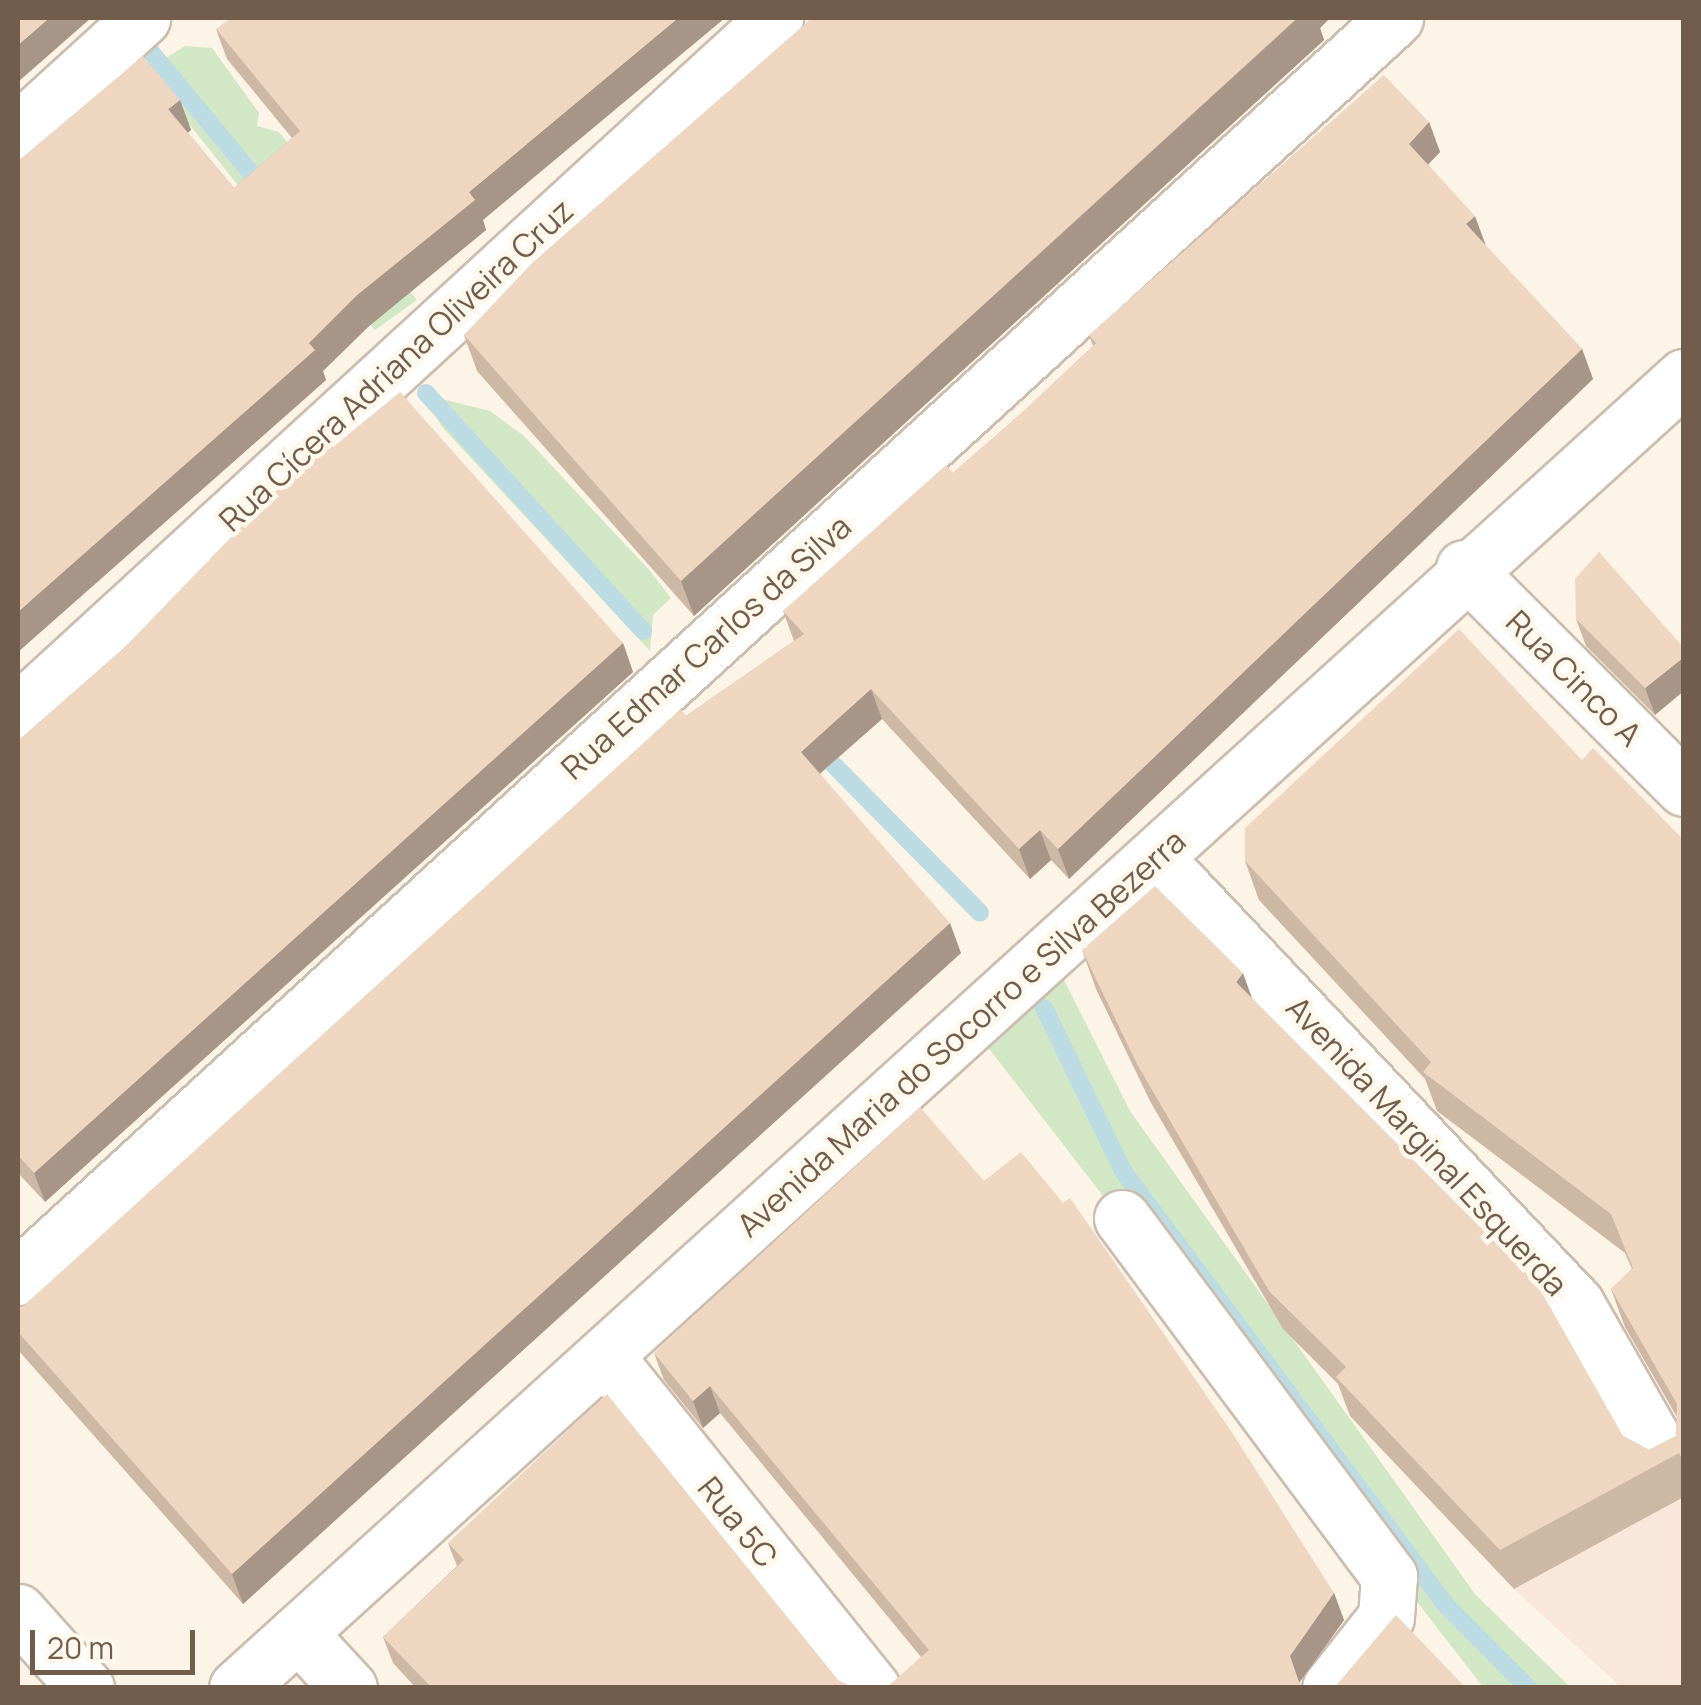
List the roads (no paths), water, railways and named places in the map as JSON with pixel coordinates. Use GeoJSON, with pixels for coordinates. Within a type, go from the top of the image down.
{"type":"FeatureCollection","features":[{"type":"Feature","properties":{"kind":"street"},"geometry":{"type":"LineString","coordinates":[[18,131],[142,18]]}},
{"type":"Feature","properties":{"kind":"street","name":"Rua Cícera Adriana Oliveira Cruz"},"geometry":{"type":"LineString","coordinates":[[18,712],[774,18]]}},
{"type":"Feature","properties":{"kind":"street","name":"Rua Edmar Carlos da Silva"},"geometry":{"type":"LineString","coordinates":[[18,1277],[1395,18]]}},
{"type":"Feature","properties":{"kind":"street","name":"Avenida Maria do Socorro e Silva Bezerra"},"geometry":{"type":"LineString","coordinates":[[238,1688],[1156,858],[1464,568],[1684,378]]}},
{"type":"Feature","properties":{"kind":"street","name":"Rua Cinco A"},"geometry":{"type":"LineString","coordinates":[[1464,568],[1684,788]]}},
{"type":"Feature","properties":{"kind":"street","name":"Avenida Marginal Esquerda"},"geometry":{"type":"LineString","coordinates":[[1156,858],[1576,1304],[1664,1458]]}},
{"type":"Feature","properties":{"kind":"street"},"geometry":{"type":"LineString","coordinates":[[1122,1218],[1389,1576],[1386,1617],[1330,1688]]}},
{"type":"Feature","properties":{"kind":"street","name":"Rua 5C"},"geometry":{"type":"LineString","coordinates":[[605,1356],[872,1688]]}},
{"type":"Feature","properties":{"kind":"street"},"geometry":{"type":"LineString","coordinates":[[18,1612],[86,1688]]}},
{"type":"Feature","properties":{"kind":"street"},"geometry":{"type":"LineString","coordinates":[[298,1632],[349,1688]]}},
{"type":"Feature","properties":{"kind":"waterway"},"geometry":{"type":"LineString","coordinates":[[150,51],[264,189]]}},
{"type":"Feature","properties":{"kind":"waterway"},"geometry":{"type":"LineString","coordinates":[[426,393],[643,631]]}},
{"type":"Feature","properties":{"kind":"waterway"},"geometry":{"type":"LineString","coordinates":[[816,747],[980,913]]}},
{"type":"Feature","properties":{"kind":"waterway"},"geometry":{"type":"LineString","coordinates":[[1044,1008],[1123,1171],[1445,1604],[1528,1688]]}}]}
